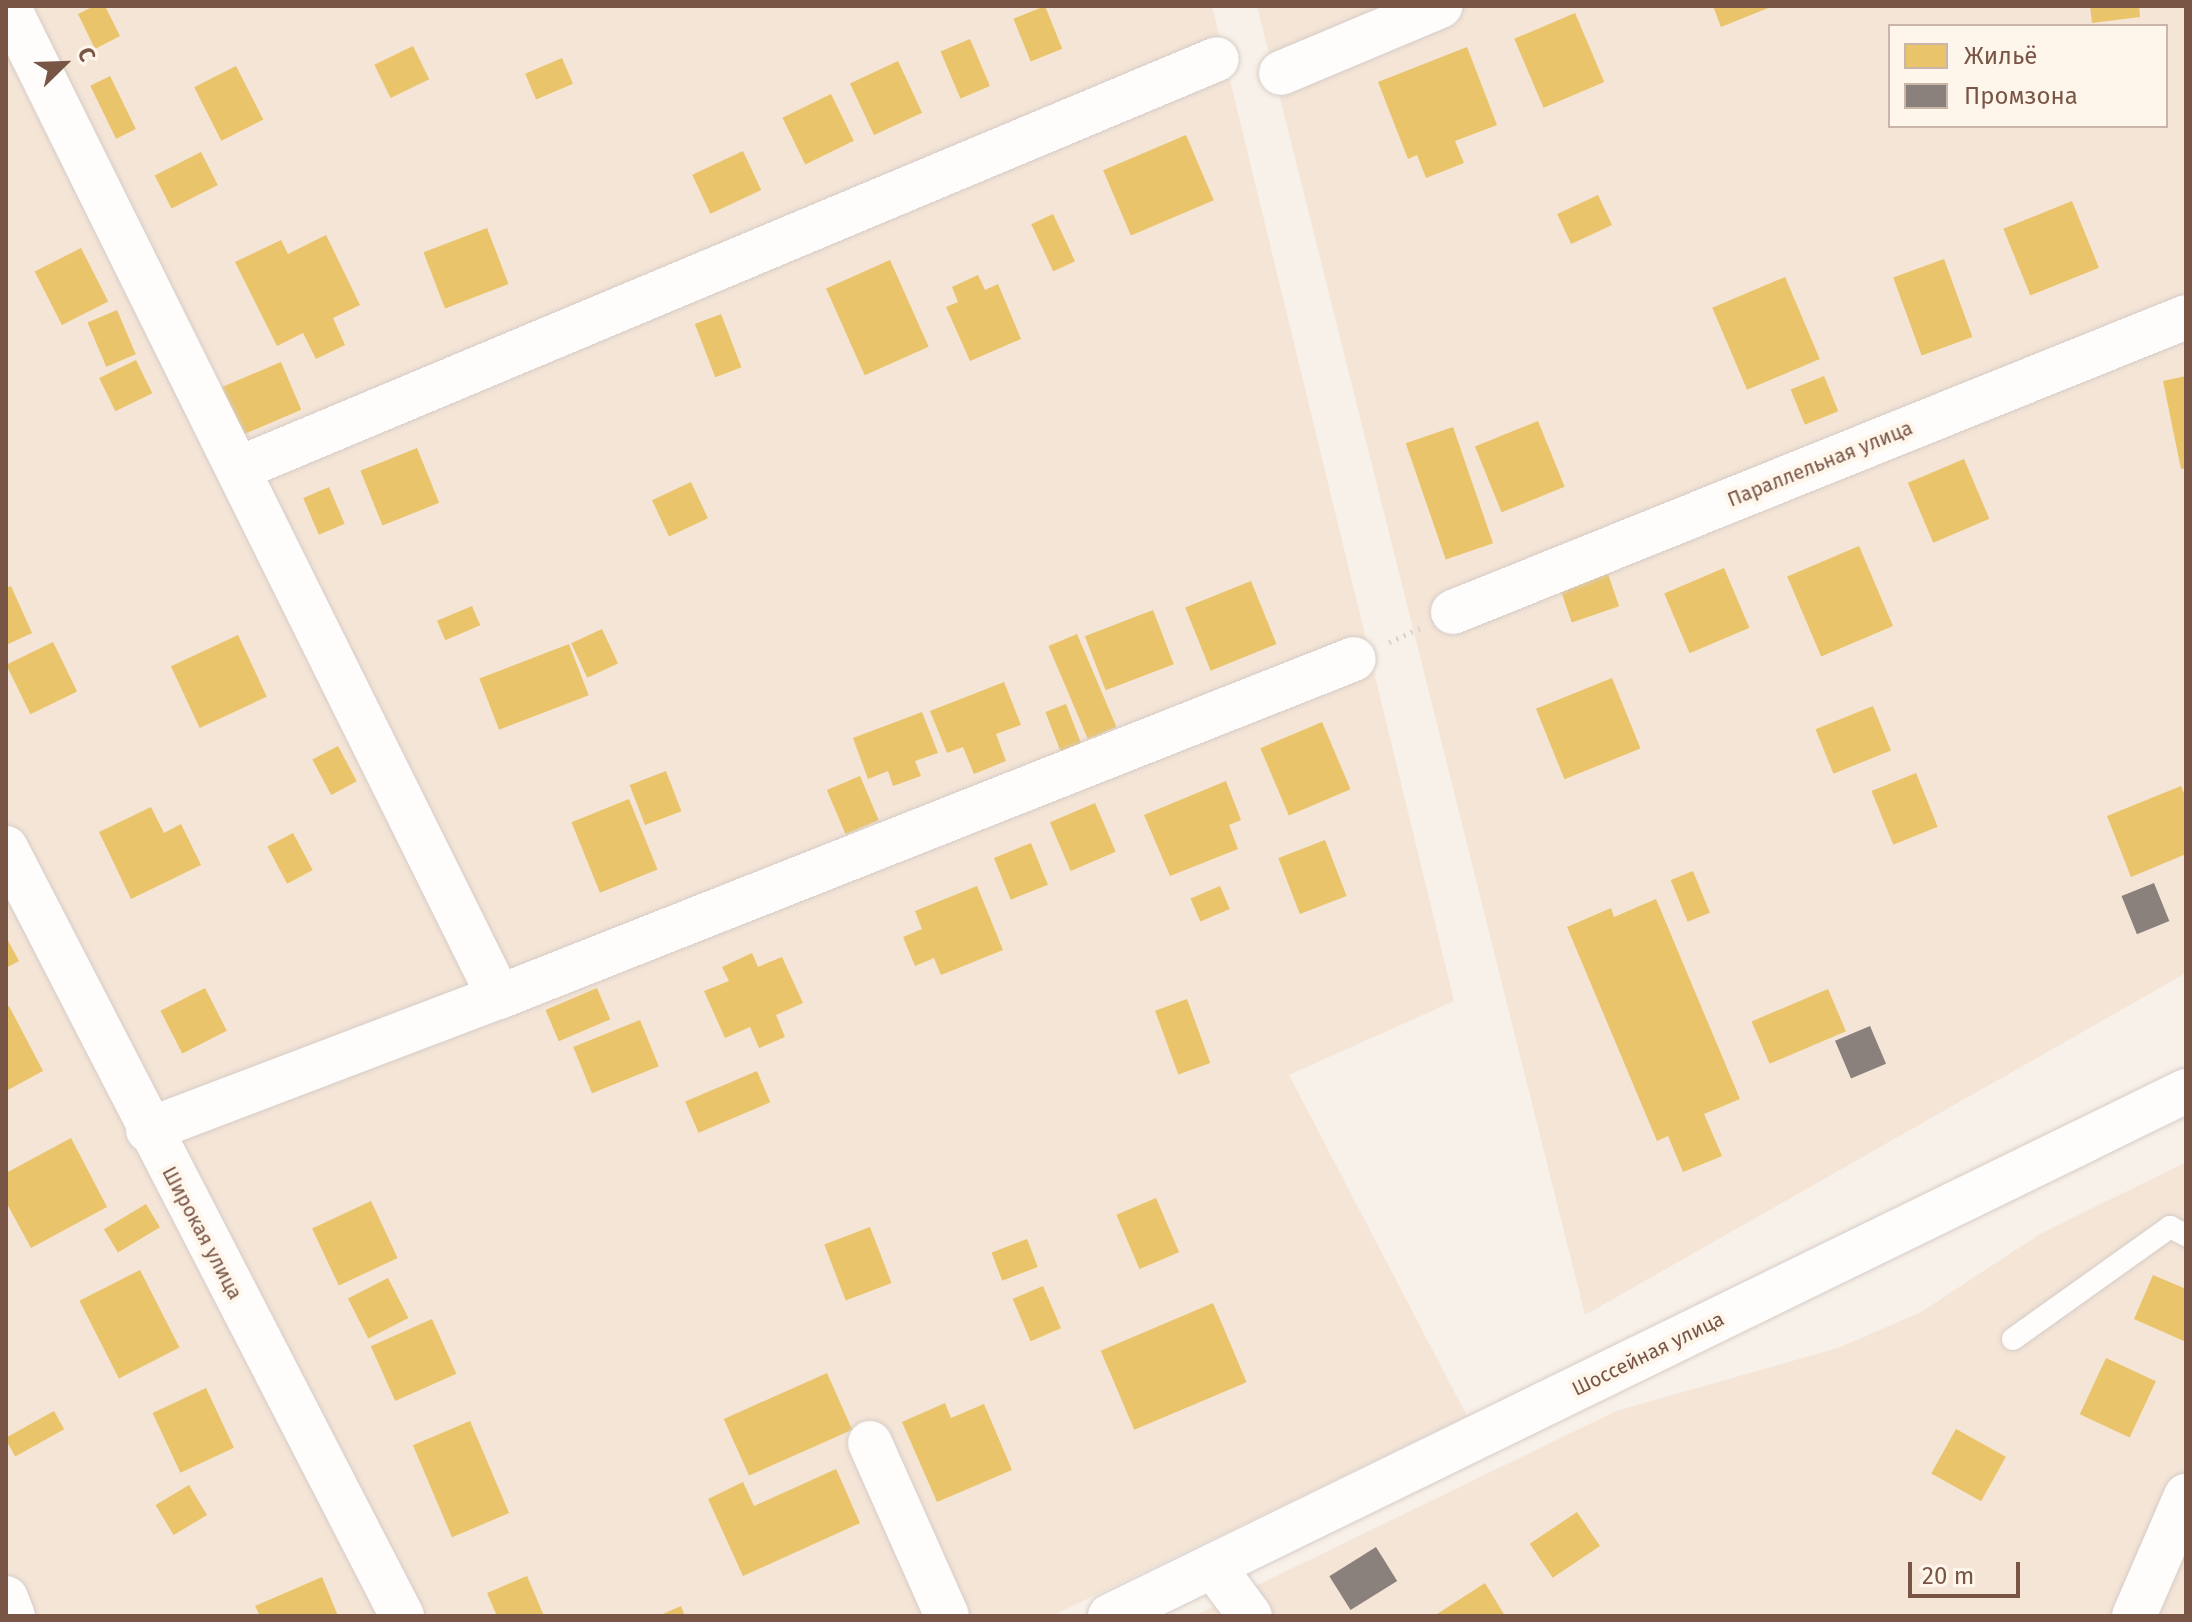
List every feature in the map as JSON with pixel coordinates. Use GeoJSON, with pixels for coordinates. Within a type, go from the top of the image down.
{"type":"FeatureCollection","features":[{"type":"Feature","properties":{"kind":"street"},"geometry":{"type":"LineString","coordinates":[[8,6],[499,997]]}},
{"type":"Feature","properties":{"kind":"street"},"geometry":{"type":"LineString","coordinates":[[1281,73],[1440,6]]}},
{"type":"Feature","properties":{"kind":"street"},"geometry":{"type":"LineString","coordinates":[[238,469],[1217,59]]}},
{"type":"Feature","properties":{"kind":"street","name":"Параллельная улица"},"geometry":{"type":"LineString","coordinates":[[1453,612],[2186,317]]}},
{"type":"Feature","properties":{"kind":"street"},"geometry":{"type":"LineString","coordinates":[[148,1130],[499,997],[1354,659]]}},
{"type":"Feature","properties":{"kind":"street","name":"Широкая улица"},"geometry":{"type":"LineString","coordinates":[[6,848],[148,1130],[402,1616]]}},
{"type":"Feature","properties":{"kind":"street","name":"Шоссейная улица"},"geometry":{"type":"LineString","coordinates":[[1110,1616],[2186,1091]]}},
{"type":"Feature","properties":{"kind":"street"},"geometry":{"type":"LineString","coordinates":[[870,1443],[947,1616]]}},
{"type":"Feature","properties":{"kind":"street"},"geometry":{"type":"LineString","coordinates":[[2134,1616],[2186,1496]]}},
{"type":"Feature","properties":{"kind":"street"},"geometry":{"type":"LineString","coordinates":[[1213,1566],[1250,1616]]}},
{"type":"Feature","properties":{"kind":"street"},"geometry":{"type":"LineString","coordinates":[[6,1598],[13,1616]]}},
{"type":"Feature","properties":{"kind":"lane"},"geometry":{"type":"LineString","coordinates":[[2013,1339],[2170,1227],[2186,1235]]}},
{"type":"Feature","properties":{"kind":"path"},"geometry":{"type":"LineString","coordinates":[[1354,659],[1453,612]]}},
{"type":"Feature","properties":{"kind":"shaded area"},"geometry":{"type":"Polygon","coordinates":[[[6,6],[1212,6],[1454,1001],[1289,1075],[1467,1416],[1052,1616],[6,1616],[6,6]]]}},
{"type":"Feature","properties":{"kind":"shaded area"},"geometry":{"type":"Polygon","coordinates":[[[1257,6],[2186,6],[2186,973],[1585,1315],[1257,6]]]}},
{"type":"Feature","properties":{"kind":"shaded area"},"geometry":{"type":"Polygon","coordinates":[[[2186,1162],[2186,1616],[1194,1616],[1616,1411],[1838,1348],[1921,1312],[2040,1234],[2186,1162]]]}},
{"type":"Feature","properties":{"kind":"building: Жильё"},"geometry":{"type":"Polygon","coordinates":[[[94,6],[105,6],[120,36],[95,49],[78,14],[94,6]]]}},
{"type":"Feature","properties":{"kind":"building: Жильё"},"geometry":{"type":"Polygon","coordinates":[[[1045,6],[1062,49],[1031,61],[1013,19],[1045,6]]]}},
{"type":"Feature","properties":{"kind":"building: Жильё"},"geometry":{"type":"Polygon","coordinates":[[[1713,6],[1773,6],[1721,27],[1713,6]]]}},
{"type":"Feature","properties":{"kind":"building: Жильё"},"geometry":{"type":"Polygon","coordinates":[[[2090,6],[2139,6],[2140,17],[2092,23],[2090,6]]]}},
{"type":"Feature","properties":{"kind":"building: Жильё"},"geometry":{"type":"Polygon","coordinates":[[[1575,13],[1604,82],[1544,108],[1514,39],[1575,13]]]}},
{"type":"Feature","properties":{"kind":"building: Жильё"},"geometry":{"type":"Polygon","coordinates":[[[970,39],[990,86],[960,98],[941,52],[970,39]]]}},
{"type":"Feature","properties":{"kind":"building: Жильё"},"geometry":{"type":"Polygon","coordinates":[[[413,46],[429,79],[391,98],[374,65],[413,46]]]}},
{"type":"Feature","properties":{"kind":"building: Жильё"},"geometry":{"type":"Polygon","coordinates":[[[1467,47],[1497,125],[1455,141],[1464,163],[1426,178],[1417,155],[1408,159],[1378,82],[1467,47]]]}},
{"type":"Feature","properties":{"kind":"building: Жильё"},"geometry":{"type":"Polygon","coordinates":[[[562,58],[573,84],[536,99],[525,74],[562,58]]]}},
{"type":"Feature","properties":{"kind":"building: Жильё"},"geometry":{"type":"Polygon","coordinates":[[[898,61],[922,113],[874,135],[850,83],[898,61]]]}},
{"type":"Feature","properties":{"kind":"building: Жильё"},"geometry":{"type":"Polygon","coordinates":[[[236,66],[263,119],[221,141],[194,87],[236,66]]]}},
{"type":"Feature","properties":{"kind":"building: Жильё"},"geometry":{"type":"Polygon","coordinates":[[[110,76],[136,129],[116,139],[90,86],[110,76]]]}},
{"type":"Feature","properties":{"kind":"building: Жильё"},"geometry":{"type":"Polygon","coordinates":[[[831,94],[854,141],[805,164],[782,118],[831,94]]]}},
{"type":"Feature","properties":{"kind":"building: Жильё"},"geometry":{"type":"Polygon","coordinates":[[[1186,135],[1214,200],[1131,236],[1103,170],[1186,135]]]}},
{"type":"Feature","properties":{"kind":"building: Жильё"},"geometry":{"type":"Polygon","coordinates":[[[743,151],[761,190],[710,214],[692,175],[743,151]]]}},
{"type":"Feature","properties":{"kind":"building: Жильё"},"geometry":{"type":"Polygon","coordinates":[[[201,152],[218,185],[171,209],[155,176],[201,152]]]}},
{"type":"Feature","properties":{"kind":"building: Жильё"},"geometry":{"type":"Polygon","coordinates":[[[1598,195],[1612,225],[1571,244],[1557,214],[1598,195]]]}},
{"type":"Feature","properties":{"kind":"building: Жильё"},"geometry":{"type":"Polygon","coordinates":[[[2072,201],[2099,268],[2030,295],[2003,229],[2072,201]]]}},
{"type":"Feature","properties":{"kind":"building: Жильё"},"geometry":{"type":"Polygon","coordinates":[[[1053,214],[1075,261],[1053,271],[1031,224],[1053,214]]]}},
{"type":"Feature","properties":{"kind":"building: Жильё"},"geometry":{"type":"Polygon","coordinates":[[[487,228],[509,284],[445,308],[424,252],[487,228]]]}},
{"type":"Feature","properties":{"kind":"building: Жильё"},"geometry":{"type":"Polygon","coordinates":[[[326,235],[360,305],[333,318],[345,345],[316,359],[303,333],[277,346],[235,262],[281,240],[288,254],[326,235]]]}},
{"type":"Feature","properties":{"kind":"building: Жильё"},"geometry":{"type":"Polygon","coordinates":[[[81,248],[108,301],[62,325],[35,272],[81,248]]]}},
{"type":"Feature","properties":{"kind":"building: Жильё"},"geometry":{"type":"Polygon","coordinates":[[[1944,259],[1972,337],[1922,355],[1893,277],[1944,259]]]}},
{"type":"Feature","properties":{"kind":"building: Жильё"},"geometry":{"type":"Polygon","coordinates":[[[890,260],[929,347],[865,375],[826,288],[890,260]]]}},
{"type":"Feature","properties":{"kind":"building: Жильё"},"geometry":{"type":"Polygon","coordinates":[[[978,275],[985,290],[998,284],[1021,339],[970,361],[946,307],[958,302],[952,287],[978,275]]]}},
{"type":"Feature","properties":{"kind":"building: Жильё"},"geometry":{"type":"Polygon","coordinates":[[[1785,277],[1820,359],[1747,390],[1712,308],[1785,277]]]}},
{"type":"Feature","properties":{"kind":"building: Жильё"},"geometry":{"type":"Polygon","coordinates":[[[117,310],[136,354],[106,367],[88,323],[117,310]]]}},
{"type":"Feature","properties":{"kind":"building: Жильё"},"geometry":{"type":"Polygon","coordinates":[[[721,314],[741,367],[715,377],[695,324],[721,314]]]}},
{"type":"Feature","properties":{"kind":"building: Жильё"},"geometry":{"type":"Polygon","coordinates":[[[136,360],[152,393],[115,411],[99,378],[136,360]]]}},
{"type":"Feature","properties":{"kind":"building: Жильё"},"geometry":{"type":"Polygon","coordinates":[[[281,362],[301,410],[241,435],[221,387],[281,362]]]}},
{"type":"Feature","properties":{"kind":"building: Жильё"},"geometry":{"type":"Polygon","coordinates":[[[1824,376],[1838,411],[1805,425],[1791,389],[1824,376]]]}},
{"type":"Feature","properties":{"kind":"building: Жильё"},"geometry":{"type":"Polygon","coordinates":[[[2186,376],[2186,468],[2181,469],[2163,381],[2186,376]]]}},
{"type":"Feature","properties":{"kind":"building: Жильё"},"geometry":{"type":"Polygon","coordinates":[[[1538,421],[1565,487],[1502,512],[1475,446],[1538,421]]]}},
{"type":"Feature","properties":{"kind":"building: Жильё"},"geometry":{"type":"Polygon","coordinates":[[[1453,427],[1493,543],[1446,560],[1406,443],[1453,427]]]}},
{"type":"Feature","properties":{"kind":"building: Жильё"},"geometry":{"type":"Polygon","coordinates":[[[417,448],[439,503],[383,526],[360,471],[417,448]]]}},
{"type":"Feature","properties":{"kind":"building: Жильё"},"geometry":{"type":"Polygon","coordinates":[[[1964,459],[1989,519],[1933,543],[1908,483],[1964,459]]]}},
{"type":"Feature","properties":{"kind":"building: Жильё"},"geometry":{"type":"Polygon","coordinates":[[[691,482],[708,518],[669,536],[652,500],[691,482]]]}},
{"type":"Feature","properties":{"kind":"building: Жильё"},"geometry":{"type":"Polygon","coordinates":[[[329,487],[345,524],[319,535],[303,498],[329,487]]]}},
{"type":"Feature","properties":{"kind":"building: Жильё"},"geometry":{"type":"Polygon","coordinates":[[[1859,546],[1893,626],[1821,657],[1787,576],[1859,546]]]}},
{"type":"Feature","properties":{"kind":"building: Жильё"},"geometry":{"type":"Polygon","coordinates":[[[1724,568],[1749,628],[1690,653],[1664,593],[1724,568]]]}},
{"type":"Feature","properties":{"kind":"building: Жильё"},"geometry":{"type":"Polygon","coordinates":[[[1608,574],[1619,606],[1572,622],[1561,590],[1608,574]]]}},
{"type":"Feature","properties":{"kind":"building: Жильё"},"geometry":{"type":"Polygon","coordinates":[[[1251,581],[1276,644],[1211,671],[1185,608],[1251,581]]]}},
{"type":"Feature","properties":{"kind":"building: Жильё"},"geometry":{"type":"Polygon","coordinates":[[[11,586],[32,633],[6,645],[6,588],[11,586]]]}},
{"type":"Feature","properties":{"kind":"building: Жильё"},"geometry":{"type":"Polygon","coordinates":[[[472,606],[480,625],[445,640],[437,621],[472,606]]]}},
{"type":"Feature","properties":{"kind":"building: Жильё"},"geometry":{"type":"Polygon","coordinates":[[[1153,610],[1174,664],[1106,690],[1085,636],[1153,610]]]}},
{"type":"Feature","properties":{"kind":"building: Жильё"},"geometry":{"type":"Polygon","coordinates":[[[602,629],[618,663],[587,678],[571,643],[602,629]]]}},
{"type":"Feature","properties":{"kind":"building: Жильё"},"geometry":{"type":"Polygon","coordinates":[[[1077,634],[1116,727],[1088,739],[1048,646],[1077,634]]]}},
{"type":"Feature","properties":{"kind":"building: Жильё"},"geometry":{"type":"Polygon","coordinates":[[[238,635],[267,697],[200,728],[171,666],[238,635]]]}},
{"type":"Feature","properties":{"kind":"building: Жильё"},"geometry":{"type":"Polygon","coordinates":[[[53,642],[77,691],[30,714],[6,665],[53,642]]]}},
{"type":"Feature","properties":{"kind":"building: Жильё"},"geometry":{"type":"Polygon","coordinates":[[[569,644],[589,695],[499,730],[479,678],[569,644]]]}},
{"type":"Feature","properties":{"kind":"building: Жильё"},"geometry":{"type":"Polygon","coordinates":[[[1612,678],[1640,748],[1564,779],[1536,709],[1612,678]]]}},
{"type":"Feature","properties":{"kind":"building: Жильё"},"geometry":{"type":"Polygon","coordinates":[[[1004,682],[1021,725],[996,734],[1006,761],[974,774],[963,747],[947,753],[930,711],[1004,682]]]}},
{"type":"Feature","properties":{"kind":"building: Жильё"},"geometry":{"type":"Polygon","coordinates":[[[1066,704],[1082,745],[1061,753],[1045,712],[1066,704]]]}},
{"type":"Feature","properties":{"kind":"building: Жильё"},"geometry":{"type":"Polygon","coordinates":[[[1873,706],[1891,751],[1833,774],[1816,729],[1873,706]]]}},
{"type":"Feature","properties":{"kind":"building: Жильё"},"geometry":{"type":"Polygon","coordinates":[[[922,712],[938,753],[915,761],[921,776],[893,786],[888,771],[868,779],[853,738],[922,712]]]}},
{"type":"Feature","properties":{"kind":"building: Жильё"},"geometry":{"type":"Polygon","coordinates":[[[1322,722],[1351,789],[1289,815],[1260,748],[1322,722]]]}},
{"type":"Feature","properties":{"kind":"building: Жильё"},"geometry":{"type":"Polygon","coordinates":[[[338,746],[357,781],[331,795],[312,760],[338,746]]]}},
{"type":"Feature","properties":{"kind":"building: Жильё"},"geometry":{"type":"Polygon","coordinates":[[[666,771],[681,811],[645,825],[630,785],[666,771]]]}},
{"type":"Feature","properties":{"kind":"building: Жильё"},"geometry":{"type":"Polygon","coordinates":[[[1916,773],[1938,827],[1893,845],[1871,791],[1916,773]]]}},
{"type":"Feature","properties":{"kind":"building: Жильё"},"geometry":{"type":"Polygon","coordinates":[[[860,776],[879,820],[846,834],[827,790],[860,776]]]}},
{"type":"Feature","properties":{"kind":"building: Жильё"},"geometry":{"type":"Polygon","coordinates":[[[1226,781],[1241,820],[1229,825],[1238,849],[1170,876],[1144,815],[1226,781]]]}},
{"type":"Feature","properties":{"kind":"building: Жильё"},"geometry":{"type":"Polygon","coordinates":[[[2181,786],[2186,798],[2186,854],[2131,877],[2107,816],[2181,786]]]}},
{"type":"Feature","properties":{"kind":"building: Жильё"},"geometry":{"type":"Polygon","coordinates":[[[629,799],[657,869],[600,893],[572,822],[629,799]]]}},
{"type":"Feature","properties":{"kind":"building: Жильё"},"geometry":{"type":"Polygon","coordinates":[[[1095,803],[1116,852],[1071,871],[1050,822],[1095,803]]]}},
{"type":"Feature","properties":{"kind":"building: Жильё"},"geometry":{"type":"Polygon","coordinates":[[[151,807],[164,833],[181,824],[201,865],[131,899],[99,832],[151,807]]]}},
{"type":"Feature","properties":{"kind":"building: Жильё"},"geometry":{"type":"Polygon","coordinates":[[[293,833],[313,870],[287,884],[267,847],[293,833]]]}},
{"type":"Feature","properties":{"kind":"building: Жильё"},"geometry":{"type":"Polygon","coordinates":[[[1325,840],[1347,896],[1300,914],[1278,858],[1325,840]]]}},
{"type":"Feature","properties":{"kind":"building: Жильё"},"geometry":{"type":"Polygon","coordinates":[[[1031,843],[1048,885],[1011,900],[994,858],[1031,843]]]}},
{"type":"Feature","properties":{"kind":"building: Жильё"},"geometry":{"type":"Polygon","coordinates":[[[1693,871],[1710,913],[1688,922],[1671,880],[1693,871]]]}},
{"type":"Feature","properties":{"kind":"building: Жильё"},"geometry":{"type":"Polygon","coordinates":[[[977,886],[1003,950],[941,975],[934,958],[915,966],[903,937],[922,929],[915,911],[977,886]]]}},
{"type":"Feature","properties":{"kind":"building: Жильё"},"geometry":{"type":"Polygon","coordinates":[[[1220,886],[1230,909],[1200,922],[1191,899],[1220,886]]]}},
{"type":"Feature","properties":{"kind":"building: Жильё"},"geometry":{"type":"Polygon","coordinates":[[[1656,899],[1740,1099],[1704,1114],[1722,1156],[1683,1172],[1668,1136],[1657,1141],[1567,927],[1611,908],[1614,917],[1656,899]]]}},
{"type":"Feature","properties":{"kind":"building: Жильё"},"geometry":{"type":"Polygon","coordinates":[[[6,937],[19,961],[6,968],[6,937]]]}},
{"type":"Feature","properties":{"kind":"building: Жильё"},"geometry":{"type":"Polygon","coordinates":[[[752,953],[758,967],[782,957],[803,1003],[776,1015],[785,1037],[759,1048],[750,1027],[725,1038],[704,991],[729,981],[722,967],[752,953]]]}},
{"type":"Feature","properties":{"kind":"building: Жильё"},"geometry":{"type":"Polygon","coordinates":[[[205,988],[227,1031],[182,1053],[160,1011],[205,988]]]}},
{"type":"Feature","properties":{"kind":"building: Жильё"},"geometry":{"type":"Polygon","coordinates":[[[597,988],[610,1019],[559,1041],[545,1010],[597,988]]]}},
{"type":"Feature","properties":{"kind":"building: Жильё"},"geometry":{"type":"Polygon","coordinates":[[[1828,989],[1846,1031],[1770,1064],[1752,1021],[1828,989]]]}},
{"type":"Feature","properties":{"kind":"building: Жильё"},"geometry":{"type":"Polygon","coordinates":[[[1187,999],[1210,1063],[1178,1075],[1155,1011],[1187,999]]]}},
{"type":"Feature","properties":{"kind":"building: Жильё"},"geometry":{"type":"Polygon","coordinates":[[[9,1006],[43,1071],[6,1091],[6,1008],[9,1006]]]}},
{"type":"Feature","properties":{"kind":"building: Жильё"},"geometry":{"type":"Polygon","coordinates":[[[640,1020],[659,1066],[592,1093],[573,1047],[640,1020]]]}},
{"type":"Feature","properties":{"kind":"building: Жильё"},"geometry":{"type":"Polygon","coordinates":[[[757,1071],[770,1102],[698,1133],[685,1101],[757,1071]]]}},
{"type":"Feature","properties":{"kind":"building: Жильё"},"geometry":{"type":"Polygon","coordinates":[[[71,1138],[107,1207],[31,1248],[6,1202],[6,1173],[71,1138]]]}},
{"type":"Feature","properties":{"kind":"building: Жильё"},"geometry":{"type":"Polygon","coordinates":[[[1156,1198],[1179,1252],[1139,1269],[1116,1215],[1156,1198]]]}},
{"type":"Feature","properties":{"kind":"building: Жильё"},"geometry":{"type":"Polygon","coordinates":[[[371,1201],[398,1258],[339,1286],[312,1228],[371,1201]]]}},
{"type":"Feature","properties":{"kind":"building: Жильё"},"geometry":{"type":"Polygon","coordinates":[[[146,1204],[160,1227],[118,1252],[104,1229],[146,1204]]]}},
{"type":"Feature","properties":{"kind":"building: Жильё"},"geometry":{"type":"Polygon","coordinates":[[[870,1227],[892,1283],[846,1301],[824,1245],[870,1227]]]}},
{"type":"Feature","properties":{"kind":"building: Жильё"},"geometry":{"type":"Polygon","coordinates":[[[1027,1239],[1038,1267],[1002,1281],[992,1253],[1027,1239]]]}},
{"type":"Feature","properties":{"kind":"building: Жильё"},"geometry":{"type":"Polygon","coordinates":[[[140,1270],[179,1348],[119,1378],[79,1301],[140,1270]]]}},
{"type":"Feature","properties":{"kind":"building: Жильё"},"geometry":{"type":"Polygon","coordinates":[[[2153,1275],[2186,1289],[2186,1342],[2134,1319],[2153,1275]]]}},
{"type":"Feature","properties":{"kind":"building: Жильё"},"geometry":{"type":"Polygon","coordinates":[[[388,1278],[408,1318],[368,1339],[348,1298],[388,1278]]]}},
{"type":"Feature","properties":{"kind":"building: Жильё"},"geometry":{"type":"Polygon","coordinates":[[[1043,1286],[1061,1328],[1031,1341],[1013,1299],[1043,1286]]]}},
{"type":"Feature","properties":{"kind":"building: Жильё"},"geometry":{"type":"Polygon","coordinates":[[[1213,1303],[1247,1382],[1134,1430],[1101,1351],[1213,1303]]]}},
{"type":"Feature","properties":{"kind":"building: Жильё"},"geometry":{"type":"Polygon","coordinates":[[[432,1319],[456,1374],[395,1401],[371,1346],[432,1319]]]}},
{"type":"Feature","properties":{"kind":"building: Жильё"},"geometry":{"type":"Polygon","coordinates":[[[2106,1358],[2156,1381],[2130,1437],[2080,1414],[2106,1358]]]}},
{"type":"Feature","properties":{"kind":"building: Жильё"},"geometry":{"type":"Polygon","coordinates":[[[827,1373],[852,1430],[749,1476],[724,1419],[827,1373]]]}},
{"type":"Feature","properties":{"kind":"building: Жильё"},"geometry":{"type":"Polygon","coordinates":[[[206,1388],[234,1448],[180,1473],[153,1413],[206,1388]]]}},
{"type":"Feature","properties":{"kind":"building: Жильё"},"geometry":{"type":"Polygon","coordinates":[[[945,1403],[951,1418],[984,1404],[1012,1470],[937,1502],[902,1422],[945,1403]]]}},
{"type":"Feature","properties":{"kind":"building: Жильё"},"geometry":{"type":"Polygon","coordinates":[[[54,1411],[64,1429],[15,1457],[6,1438],[54,1411]]]}},
{"type":"Feature","properties":{"kind":"building: Жильё"},"geometry":{"type":"Polygon","coordinates":[[[470,1421],[509,1513],[452,1537],[413,1445],[470,1421]]]}},
{"type":"Feature","properties":{"kind":"building: Жильё"},"geometry":{"type":"Polygon","coordinates":[[[1956,1429],[2006,1457],[1981,1501],[1931,1474],[1956,1429]]]}},
{"type":"Feature","properties":{"kind":"building: Жильё"},"geometry":{"type":"Polygon","coordinates":[[[836,1469],[860,1523],[743,1576],[708,1499],[743,1482],[754,1506],[836,1469]]]}},
{"type":"Feature","properties":{"kind":"building: Жильё"},"geometry":{"type":"Polygon","coordinates":[[[189,1485],[207,1515],[174,1535],[156,1505],[189,1485]]]}},
{"type":"Feature","properties":{"kind":"building: Жильё"},"geometry":{"type":"Polygon","coordinates":[[[1577,1512],[1600,1546],[1553,1578],[1530,1544],[1577,1512]]]}},
{"type":"Feature","properties":{"kind":"building: Жильё"},"geometry":{"type":"Polygon","coordinates":[[[527,1576],[544,1616],[497,1616],[487,1593],[527,1576]]]}},
{"type":"Feature","properties":{"kind":"building: Жильё"},"geometry":{"type":"Polygon","coordinates":[[[322,1577],[338,1616],[260,1616],[255,1606],[322,1577]]]}},
{"type":"Feature","properties":{"kind":"building: Жильё"},"geometry":{"type":"Polygon","coordinates":[[[1485,1583],[1505,1616],[1434,1616],[1485,1583]]]}},
{"type":"Feature","properties":{"kind":"building: Жильё"},"geometry":{"type":"Polygon","coordinates":[[[681,1606],[685,1616],[658,1616],[681,1606]]]}},
{"type":"Feature","properties":{"kind":"building: Промзона"},"geometry":{"type":"Polygon","coordinates":[[[2154,883],[2169,921],[2137,934],[2122,896],[2154,883]]]}},
{"type":"Feature","properties":{"kind":"building: Промзона"},"geometry":{"type":"Polygon","coordinates":[[[1870,1026],[1886,1064],[1851,1079],[1835,1041],[1870,1026]]]}},
{"type":"Feature","properties":{"kind":"building: Промзона"},"geometry":{"type":"Polygon","coordinates":[[[1376,1547],[1397,1581],[1351,1610],[1329,1576],[1376,1547]]]}}]}
